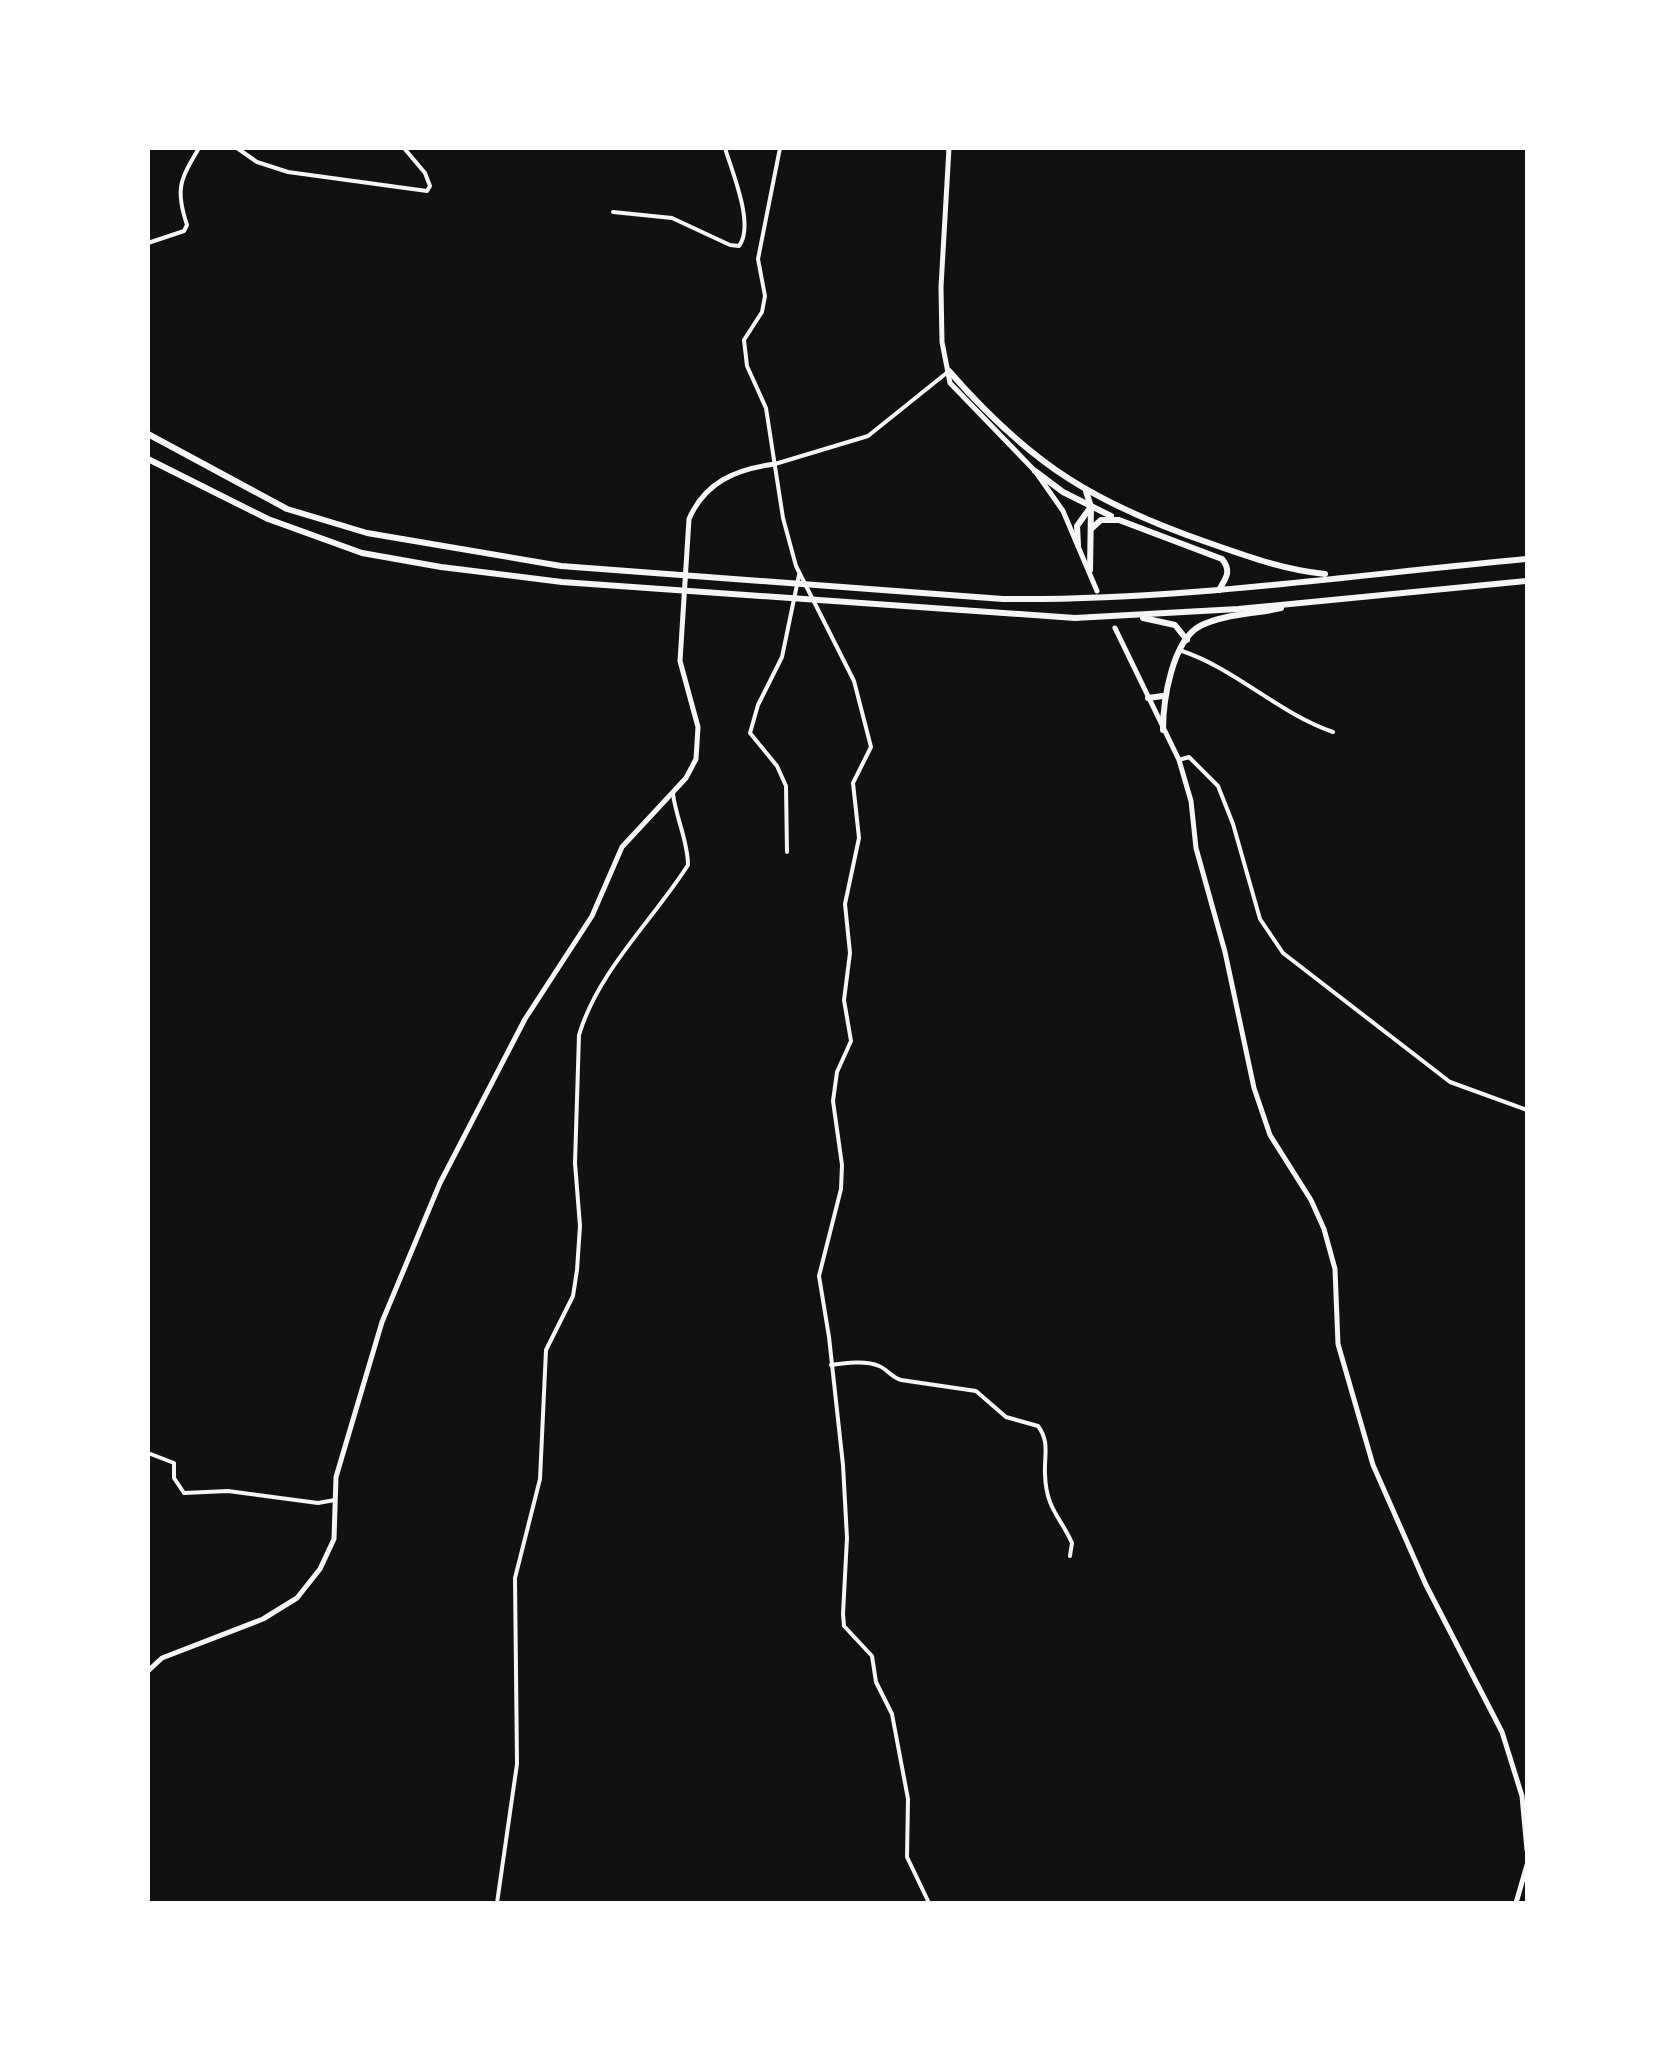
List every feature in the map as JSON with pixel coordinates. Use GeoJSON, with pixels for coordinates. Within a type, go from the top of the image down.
{"type":"FeatureCollection","features":[{"type":"Feature","properties":{"kind":"highway"},"geometry":{"type":"LineString","coordinates":[[949,371],[1048,468],[1096,498],[1175,532],[1267,563],[1336,576]]}},
{"type":"Feature","properties":{"kind":"highway"},"geometry":{"type":"LineString","coordinates":[[148,434],[287,509],[367,533],[561,566],[919,593],[1073,600],[1219,590],[1527,559]]}},
{"type":"Feature","properties":{"kind":"highway"},"geometry":{"type":"LineString","coordinates":[[148,459],[268,519],[362,553],[441,567],[562,582],[1075,618],[1303,603],[1527,581]]}},
{"type":"Feature","properties":{"kind":"highway"},"geometry":{"type":"LineString","coordinates":[[1035,471],[1091,507],[1222,559],[1227,565],[1228,576],[1219,590]]}},
{"type":"Feature","properties":{"kind":"highway"},"geometry":{"type":"LineString","coordinates":[[1086,491],[1091,507],[1090,570]]}},
{"type":"Feature","properties":{"kind":"highway"},"geometry":{"type":"LineString","coordinates":[[1078,545],[1077,526],[1096,498]]}},
{"type":"Feature","properties":{"kind":"highway"},"geometry":{"type":"LineString","coordinates":[[1091,529],[1101,520],[1119,520]]}},
{"type":"Feature","properties":{"kind":"highway"},"geometry":{"type":"LineString","coordinates":[[1163,730],[1163,696],[1187,640],[1200,626],[1303,603]]}},
{"type":"Feature","properties":{"kind":"highway"},"geometry":{"type":"LineString","coordinates":[[1136,616],[1175,625],[1187,640]]}},
{"type":"Feature","properties":{"kind":"highway"},"geometry":{"type":"LineString","coordinates":[[1148,698],[1163,696]]}},
{"type":"Feature","properties":{"kind":"main road"},"geometry":{"type":"LineString","coordinates":[[949,148],[941,287],[942,342],[950,383],[1035,471],[1063,511],[1097,591]]}},
{"type":"Feature","properties":{"kind":"main road"},"geometry":{"type":"LineString","coordinates":[[148,1671],[162,1658],[249,1626],[297,1598],[320,1569],[334,1539],[336,1477],[382,1322],[440,1183],[525,1019],[592,916],[606,888],[611,865],[643,822],[673,794],[696,759],[699,742],[696,714],[680,661],[689,519],[698,499],[716,484],[748,467],[775,464]]}},
{"type":"Feature","properties":{"kind":"main road"},"geometry":{"type":"LineString","coordinates":[[1115,628],[1179,760],[1191,801],[1196,848],[1225,952],[1254,1088],[1270,1135],[1311,1200],[1324,1229],[1335,1269],[1338,1344],[1373,1465],[1407,1545],[1502,1732],[1522,1796],[1527,1850]]}},
{"type":"Feature","properties":{"kind":"main road"},"geometry":{"type":"LineString","coordinates":[[1516,1903],[1527,1865]]}},
{"type":"Feature","properties":{"kind":"street"},"geometry":{"type":"LineString","coordinates":[[148,243],[184,231],[187,225],[179,190],[181,178],[199,148]]}},
{"type":"Feature","properties":{"kind":"street"},"geometry":{"type":"LineString","coordinates":[[237,148],[257,162],[288,172],[427,191],[430,186],[425,173],[404,148]]}},
{"type":"Feature","properties":{"kind":"street"},"geometry":{"type":"LineString","coordinates":[[613,212],[676,219],[727,244],[739,246],[744,238],[745,220],[725,148]]}},
{"type":"Feature","properties":{"kind":"street"},"geometry":{"type":"LineString","coordinates":[[780,148],[758,259],[765,296],[762,312],[744,340],[747,366],[766,408],[783,518],[800,572],[854,681],[871,747],[853,783],[859,838],[845,904],[850,953],[844,1000],[851,1041],[837,1072],[833,1101],[842,1165],[841,1189],[819,1276],[831,1365],[847,1538],[842,1598],[844,1626],[872,1656],[876,1682],[892,1714],[908,1799],[907,1857],[929,1903]]}},
{"type":"Feature","properties":{"kind":"street"},"geometry":{"type":"LineString","coordinates":[[775,464],[868,436],[949,371]]}},
{"type":"Feature","properties":{"kind":"street"},"geometry":{"type":"LineString","coordinates":[[787,852],[786,786],[777,766],[750,733],[758,705],[782,657],[800,572]]}},
{"type":"Feature","properties":{"kind":"street"},"geometry":{"type":"LineString","coordinates":[[1182,651],[1205,659],[1300,720],[1333,732]]}},
{"type":"Feature","properties":{"kind":"street"},"geometry":{"type":"LineString","coordinates":[[1179,760],[1189,757],[1218,786],[1233,824],[1260,919],[1283,953],[1450,1082],[1527,1110]]}},
{"type":"Feature","properties":{"kind":"street"},"geometry":{"type":"LineString","coordinates":[[497,1903],[517,1764],[515,1578],[540,1479],[546,1350],[573,1296],[577,1270],[580,1226],[575,1163],[579,1035],[617,964],[688,865],[688,850],[676,816],[673,794]]}},
{"type":"Feature","properties":{"kind":"street"},"geometry":{"type":"LineString","coordinates":[[831,1365],[868,1363],[882,1367],[892,1378],[976,1391],[1006,1417],[1038,1426],[1046,1439],[1045,1476],[1051,1510],[1072,1543],[1070,1556]]}},
{"type":"Feature","properties":{"kind":"street"},"geometry":{"type":"LineString","coordinates":[[148,1453],[174,1463],[174,1478],[184,1493],[228,1491],[318,1503],[335,1500]]}}]}
